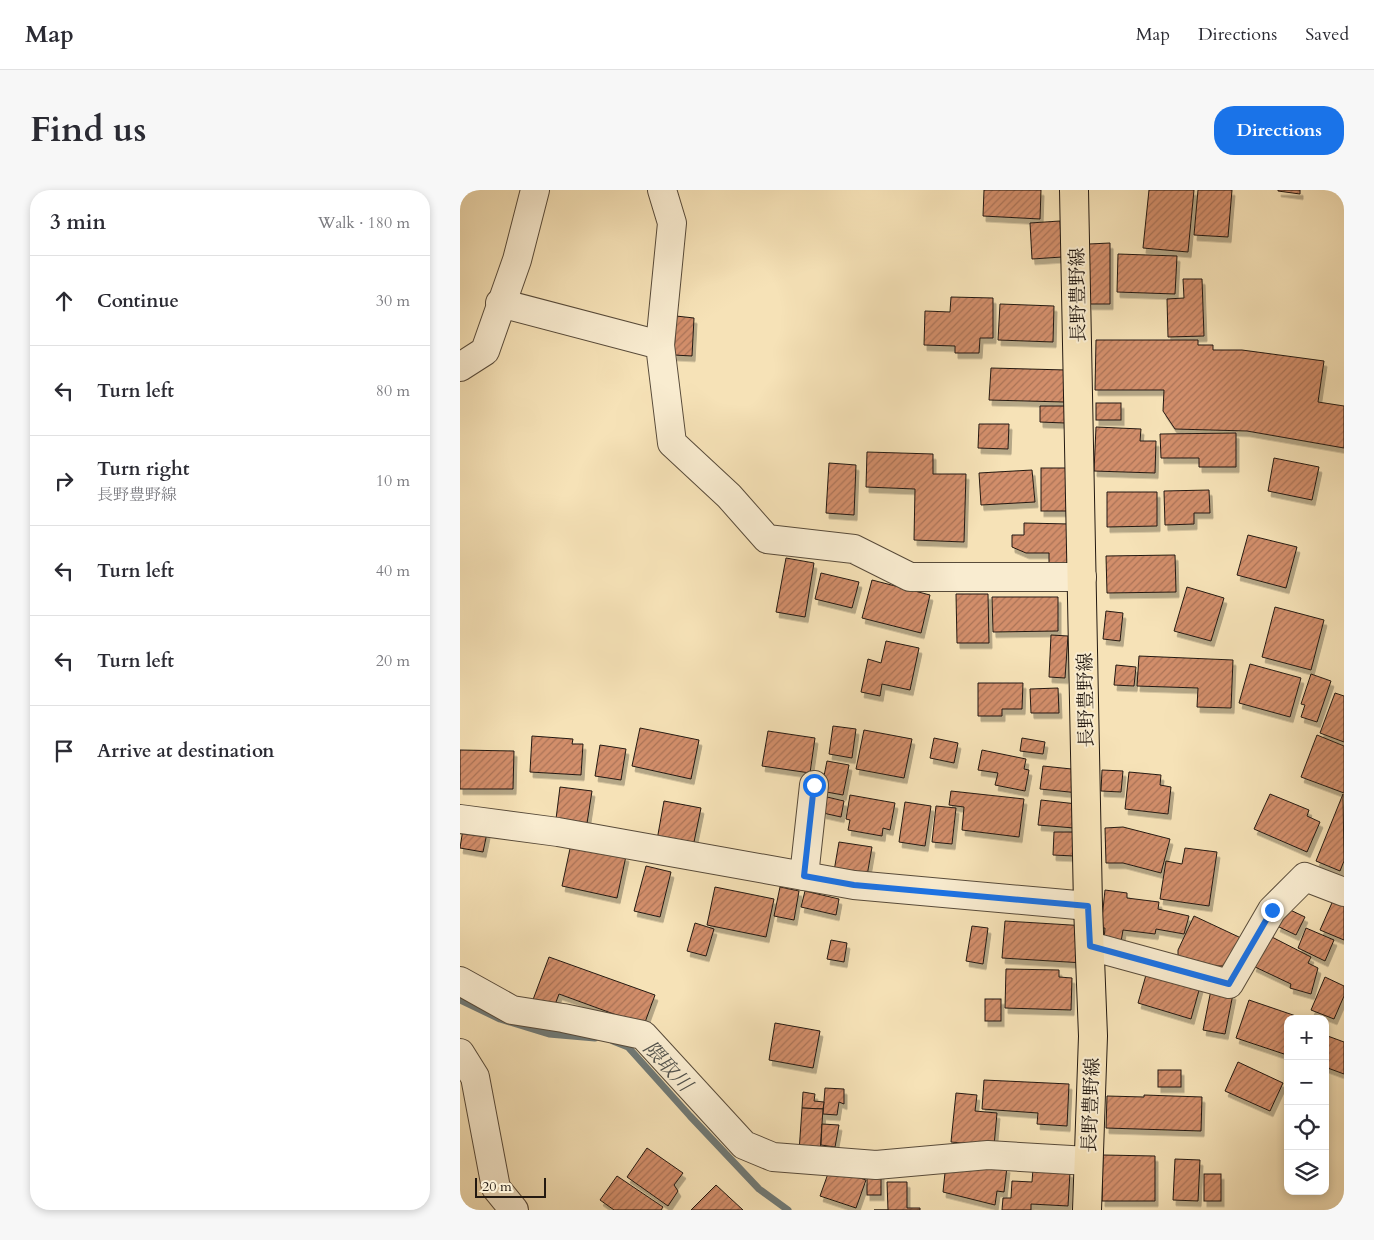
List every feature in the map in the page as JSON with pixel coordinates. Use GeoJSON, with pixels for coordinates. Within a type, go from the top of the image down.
{"type":"FeatureCollection","features":[{"type":"Feature","properties":{"kind":"main road","name":"長野豊野線"},"geometry":{"type":"LineString","coordinates":[[1074,190],[1088,906],[1093,1036],[1087,1210]]}},
{"type":"Feature","properties":{"kind":"street"},"geometry":{"type":"LineString","coordinates":[[460,367],[485,351],[500,303],[517,260],[535,190]]}},
{"type":"Feature","properties":{"kind":"street"},"geometry":{"type":"LineString","coordinates":[[662,190],[672,223],[660,345],[672,443],[729,496],[767,539],[854,549],[910,577],[1082,577]]}},
{"type":"Feature","properties":{"kind":"street"},"geometry":{"type":"LineString","coordinates":[[500,303],[660,345]]}},
{"type":"Feature","properties":{"kind":"street"},"geometry":{"type":"LineString","coordinates":[[804,876],[814,785]]}},
{"type":"Feature","properties":{"kind":"street"},"geometry":{"type":"LineString","coordinates":[[460,820],[558,832],[854,885],[1088,906]]}},
{"type":"Feature","properties":{"kind":"street"},"geometry":{"type":"LineString","coordinates":[[1090,946],[1229,984],[1272,910],[1306,877],[1344,892]]}},
{"type":"Feature","properties":{"kind":"street"},"geometry":{"type":"LineString","coordinates":[[460,981],[512,1010],[563,1018],[642,1035],[744,1145],[773,1157],[876,1165],[988,1155],[1088,1160]]}},
{"type":"Feature","properties":{"kind":"street"},"geometry":{"type":"LineString","coordinates":[[460,1053],[474,1077],[496,1188],[514,1210]]}},
{"type":"Feature","properties":{"kind":"building"},"geometry":{"type":"Polygon","coordinates":[[[984,190],[1041,190],[1040,219],[983,216],[984,190]]]}},
{"type":"Feature","properties":{"kind":"building"},"geometry":{"type":"Polygon","coordinates":[[[1149,190],[1194,190],[1188,252],[1143,248],[1149,190]]]}},
{"type":"Feature","properties":{"kind":"building"},"geometry":{"type":"Polygon","coordinates":[[[1198,190],[1232,190],[1228,237],[1194,235],[1198,190]]]}},
{"type":"Feature","properties":{"kind":"building"},"geometry":{"type":"Polygon","coordinates":[[[1300,190],[1300,194],[1278,191],[1300,190]]]}},
{"type":"Feature","properties":{"kind":"building"},"geometry":{"type":"Polygon","coordinates":[[[1060,221],[1062,257],[1032,259],[1030,223],[1060,221]]]}},
{"type":"Feature","properties":{"kind":"building"},"geometry":{"type":"Polygon","coordinates":[[[1110,243],[1110,304],[1089,304],[1089,244],[1110,243]]]}},
{"type":"Feature","properties":{"kind":"building"},"geometry":{"type":"Polygon","coordinates":[[[1118,254],[1177,256],[1175,294],[1117,292],[1118,254]]]}},
{"type":"Feature","properties":{"kind":"building"},"geometry":{"type":"Polygon","coordinates":[[[1183,279],[1202,279],[1204,336],[1168,337],[1167,299],[1184,298],[1183,279]]]}},
{"type":"Feature","properties":{"kind":"building"},"geometry":{"type":"Polygon","coordinates":[[[951,297],[993,298],[993,338],[980,338],[979,353],[955,353],[955,346],[924,345],[925,311],[950,312],[951,297]]]}},
{"type":"Feature","properties":{"kind":"building"},"geometry":{"type":"Polygon","coordinates":[[[1000,304],[1054,306],[1053,342],[998,340],[1000,304]]]}},
{"type":"Feature","properties":{"kind":"building"},"geometry":{"type":"Polygon","coordinates":[[[676,316],[694,318],[692,356],[674,355],[676,316]]]}},
{"type":"Feature","properties":{"kind":"building"},"geometry":{"type":"Polygon","coordinates":[[[1096,340],[1198,340],[1198,345],[1213,345],[1213,350],[1242,350],[1324,361],[1318,402],[1344,406],[1344,448],[1247,431],[1175,429],[1163,411],[1164,390],[1095,390],[1096,340]]]}},
{"type":"Feature","properties":{"kind":"building"},"geometry":{"type":"Polygon","coordinates":[[[991,368],[1066,370],[1064,402],[989,400],[991,368]]]}},
{"type":"Feature","properties":{"kind":"building"},"geometry":{"type":"Polygon","coordinates":[[[1096,403],[1121,403],[1121,420],[1096,420],[1096,403]]]}},
{"type":"Feature","properties":{"kind":"building"},"geometry":{"type":"Polygon","coordinates":[[[1040,406],[1066,406],[1065,423],[1040,422],[1040,406]]]}},
{"type":"Feature","properties":{"kind":"building"},"geometry":{"type":"Polygon","coordinates":[[[979,424],[1009,424],[1008,449],[978,448],[979,424]]]}},
{"type":"Feature","properties":{"kind":"building"},"geometry":{"type":"Polygon","coordinates":[[[1096,427],[1141,429],[1140,441],[1156,441],[1155,473],[1094,471],[1096,427]]]}},
{"type":"Feature","properties":{"kind":"building"},"geometry":{"type":"Polygon","coordinates":[[[1236,433],[1236,467],[1199,467],[1199,458],[1161,458],[1160,434],[1236,433]]]}},
{"type":"Feature","properties":{"kind":"building"},"geometry":{"type":"Polygon","coordinates":[[[867,452],[933,454],[933,474],[966,474],[964,542],[914,540],[915,489],[866,487],[867,452]]]}},
{"type":"Feature","properties":{"kind":"building"},"geometry":{"type":"Polygon","coordinates":[[[1274,458],[1319,467],[1312,500],[1268,491],[1274,458]]]}},
{"type":"Feature","properties":{"kind":"building"},"geometry":{"type":"Polygon","coordinates":[[[829,463],[856,465],[854,515],[826,513],[829,463]]]}},
{"type":"Feature","properties":{"kind":"building"},"geometry":{"type":"Polygon","coordinates":[[[1041,468],[1067,468],[1067,511],[1041,511],[1041,468]]]}},
{"type":"Feature","properties":{"kind":"building"},"geometry":{"type":"Polygon","coordinates":[[[1032,470],[1035,502],[981,505],[979,473],[1032,470]]]}},
{"type":"Feature","properties":{"kind":"building"},"geometry":{"type":"Polygon","coordinates":[[[1209,490],[1210,513],[1194,513],[1194,524],[1165,525],[1164,491],[1209,490]]]}},
{"type":"Feature","properties":{"kind":"building"},"geometry":{"type":"Polygon","coordinates":[[[1107,492],[1157,492],[1157,526],[1107,527],[1107,492]]]}},
{"type":"Feature","properties":{"kind":"building"},"geometry":{"type":"Polygon","coordinates":[[[1024,523],[1070,524],[1069,567],[1049,567],[1049,553],[1026,553],[1012,547],[1012,535],[1024,535],[1024,523]]]}},
{"type":"Feature","properties":{"kind":"building"},"geometry":{"type":"Polygon","coordinates":[[[1248,535],[1297,547],[1286,588],[1237,575],[1248,535]]]}},
{"type":"Feature","properties":{"kind":"building"},"geometry":{"type":"Polygon","coordinates":[[[1175,555],[1176,592],[1107,593],[1106,556],[1175,555]]]}},
{"type":"Feature","properties":{"kind":"building"},"geometry":{"type":"Polygon","coordinates":[[[786,558],[814,563],[805,617],[776,612],[786,558]]]}},
{"type":"Feature","properties":{"kind":"building"},"geometry":{"type":"Polygon","coordinates":[[[821,573],[859,582],[852,608],[815,599],[821,573]]]}},
{"type":"Feature","properties":{"kind":"building"},"geometry":{"type":"Polygon","coordinates":[[[872,580],[930,595],[921,633],[862,618],[872,580]]]}},
{"type":"Feature","properties":{"kind":"building"},"geometry":{"type":"Polygon","coordinates":[[[1187,587],[1224,598],[1211,641],[1174,631],[1187,587]]]}},
{"type":"Feature","properties":{"kind":"building"},"geometry":{"type":"Polygon","coordinates":[[[956,594],[988,594],[989,643],[957,643],[956,594]]]}},
{"type":"Feature","properties":{"kind":"building"},"geometry":{"type":"Polygon","coordinates":[[[992,597],[1058,597],[1058,631],[993,632],[992,597]]]}},
{"type":"Feature","properties":{"kind":"building"},"geometry":{"type":"Polygon","coordinates":[[[1275,607],[1324,620],[1311,670],[1262,657],[1275,607]]]}},
{"type":"Feature","properties":{"kind":"building"},"geometry":{"type":"Polygon","coordinates":[[[1106,611],[1123,613],[1120,641],[1103,639],[1106,611]]]}},
{"type":"Feature","properties":{"kind":"building"},"geometry":{"type":"Polygon","coordinates":[[[1051,635],[1068,636],[1065,678],[1049,677],[1051,635]]]}},
{"type":"Feature","properties":{"kind":"building"},"geometry":{"type":"Polygon","coordinates":[[[886,641],[919,648],[910,690],[882,684],[880,696],[861,692],[868,659],[881,663],[886,641]]]}},
{"type":"Feature","properties":{"kind":"building"},"geometry":{"type":"Polygon","coordinates":[[[1139,656],[1233,660],[1231,708],[1197,707],[1198,688],[1137,686],[1139,656]]]}},
{"type":"Feature","properties":{"kind":"building"},"geometry":{"type":"Polygon","coordinates":[[[1250,664],[1301,678],[1290,717],[1239,703],[1250,664]]]}},
{"type":"Feature","properties":{"kind":"building"},"geometry":{"type":"Polygon","coordinates":[[[1116,665],[1136,667],[1134,686],[1114,685],[1116,665]]]}},
{"type":"Feature","properties":{"kind":"building"},"geometry":{"type":"Polygon","coordinates":[[[1311,674],[1331,681],[1317,722],[1301,717],[1305,705],[1301,704],[1311,674]]]}},
{"type":"Feature","properties":{"kind":"building"},"geometry":{"type":"Polygon","coordinates":[[[978,683],[1023,683],[1022,709],[1002,709],[1002,716],[978,716],[978,683]]]}},
{"type":"Feature","properties":{"kind":"building"},"geometry":{"type":"Polygon","coordinates":[[[1058,688],[1059,713],[1031,713],[1030,689],[1058,688]]]}},
{"type":"Feature","properties":{"kind":"building"},"geometry":{"type":"Polygon","coordinates":[[[1335,693],[1344,696],[1344,742],[1320,733],[1335,693]]]}},
{"type":"Feature","properties":{"kind":"building"},"geometry":{"type":"Polygon","coordinates":[[[833,726],[856,729],[852,758],[829,754],[833,726]]]}},
{"type":"Feature","properties":{"kind":"building"},"geometry":{"type":"Polygon","coordinates":[[[640,728],[699,740],[691,779],[632,766],[640,728]]]}},
{"type":"Feature","properties":{"kind":"building"},"geometry":{"type":"Polygon","coordinates":[[[864,730],[912,739],[904,778],[856,769],[864,730]]]}},
{"type":"Feature","properties":{"kind":"building"},"geometry":{"type":"Polygon","coordinates":[[[768,731],[815,738],[810,773],[762,766],[768,731]]]}},
{"type":"Feature","properties":{"kind":"building"},"geometry":{"type":"Polygon","coordinates":[[[1317,735],[1344,746],[1344,793],[1301,777],[1317,735]]]}},
{"type":"Feature","properties":{"kind":"building"},"geometry":{"type":"Polygon","coordinates":[[[532,736],[573,739],[572,744],[583,744],[581,775],[530,772],[532,736]]]}},
{"type":"Feature","properties":{"kind":"building"},"geometry":{"type":"Polygon","coordinates":[[[934,738],[958,743],[954,763],[930,758],[934,738]]]}},
{"type":"Feature","properties":{"kind":"building"},"geometry":{"type":"Polygon","coordinates":[[[1022,738],[1045,742],[1043,754],[1020,751],[1022,738]]]}},
{"type":"Feature","properties":{"kind":"building"},"geometry":{"type":"Polygon","coordinates":[[[600,745],[626,749],[621,780],[595,776],[600,745]]]}},
{"type":"Feature","properties":{"kind":"building"},"geometry":{"type":"Polygon","coordinates":[[[460,750],[514,751],[513,789],[460,789],[460,750]]]}},
{"type":"Feature","properties":{"kind":"building"},"geometry":{"type":"Polygon","coordinates":[[[982,750],[1026,759],[1024,769],[1029,770],[1025,791],[995,785],[998,773],[978,770],[982,750]]]}},
{"type":"Feature","properties":{"kind":"building"},"geometry":{"type":"Polygon","coordinates":[[[827,761],[849,765],[843,795],[821,791],[827,761]]]}},
{"type":"Feature","properties":{"kind":"building"},"geometry":{"type":"Polygon","coordinates":[[[1043,766],[1081,770],[1079,793],[1040,789],[1043,766]]]}},
{"type":"Feature","properties":{"kind":"building"},"geometry":{"type":"Polygon","coordinates":[[[1102,770],[1123,771],[1121,792],[1101,791],[1102,770]]]}},
{"type":"Feature","properties":{"kind":"building"},"geometry":{"type":"Polygon","coordinates":[[[1129,772],[1161,775],[1160,785],[1171,787],[1168,814],[1125,809],[1129,772]]]}},
{"type":"Feature","properties":{"kind":"building"},"geometry":{"type":"Polygon","coordinates":[[[560,787],[592,791],[586,830],[555,827],[560,787]]]}},
{"type":"Feature","properties":{"kind":"building"},"geometry":{"type":"Polygon","coordinates":[[[951,791],[1024,799],[1019,837],[962,830],[964,807],[949,805],[951,791]]]}},
{"type":"Feature","properties":{"kind":"building"},"geometry":{"type":"Polygon","coordinates":[[[1270,794],[1309,810],[1307,816],[1320,822],[1307,852],[1254,829],[1270,794]]]}},
{"type":"Feature","properties":{"kind":"building"},"geometry":{"type":"Polygon","coordinates":[[[1343,794],[1344,861],[1340,871],[1316,861],[1343,794]]]}},
{"type":"Feature","properties":{"kind":"building"},"geometry":{"type":"Polygon","coordinates":[[[850,795],[895,803],[890,830],[883,828],[882,836],[848,830],[850,820],[846,819],[850,795]]]}},
{"type":"Feature","properties":{"kind":"building"},"geometry":{"type":"Polygon","coordinates":[[[827,797],[844,801],[841,817],[823,813],[827,797]]]}},
{"type":"Feature","properties":{"kind":"building"},"geometry":{"type":"Polygon","coordinates":[[[1041,800],[1077,804],[1074,828],[1038,825],[1041,800]]]}},
{"type":"Feature","properties":{"kind":"building"},"geometry":{"type":"Polygon","coordinates":[[[664,801],[701,808],[693,847],[657,840],[664,801]]]}},
{"type":"Feature","properties":{"kind":"building"},"geometry":{"type":"Polygon","coordinates":[[[905,802],[931,806],[925,846],[899,842],[905,802]]]}},
{"type":"Feature","properties":{"kind":"building"},"geometry":{"type":"Polygon","coordinates":[[[936,806],[956,808],[952,844],[932,842],[936,806]]]}},
{"type":"Feature","properties":{"kind":"building"},"geometry":{"type":"Polygon","coordinates":[[[1123,827],[1170,839],[1161,873],[1123,863],[1106,863],[1105,828],[1123,827]]]}},
{"type":"Feature","properties":{"kind":"building"},"geometry":{"type":"Polygon","coordinates":[[[463,829],[487,833],[483,852],[460,848],[463,829]]]}},
{"type":"Feature","properties":{"kind":"building"},"geometry":{"type":"Polygon","coordinates":[[[1054,832],[1075,832],[1074,856],[1053,855],[1054,832]]]}},
{"type":"Feature","properties":{"kind":"building"},"geometry":{"type":"Polygon","coordinates":[[[839,842],[872,847],[867,876],[834,871],[839,842]]]}},
{"type":"Feature","properties":{"kind":"building"},"geometry":{"type":"Polygon","coordinates":[[[571,844],[626,856],[617,898],[562,886],[571,844]]]}},
{"type":"Feature","properties":{"kind":"building"},"geometry":{"type":"Polygon","coordinates":[[[1185,848],[1217,852],[1209,906],[1160,899],[1166,861],[1182,864],[1185,848]]]}},
{"type":"Feature","properties":{"kind":"building"},"geometry":{"type":"Polygon","coordinates":[[[646,866],[671,872],[660,917],[634,911],[646,866]]]}},
{"type":"Feature","properties":{"kind":"building"},"geometry":{"type":"Polygon","coordinates":[[[715,887],[774,899],[766,937],[707,925],[715,887]]]}},
{"type":"Feature","properties":{"kind":"building"},"geometry":{"type":"Polygon","coordinates":[[[780,887],[799,891],[794,920],[774,916],[780,887]]]}},
{"type":"Feature","properties":{"kind":"building"},"geometry":{"type":"Polygon","coordinates":[[[1105,890],[1127,893],[1127,898],[1159,902],[1158,909],[1189,916],[1184,934],[1156,929],[1155,934],[1123,930],[1121,942],[1104,940],[1105,928],[1101,928],[1105,890]]]}},
{"type":"Feature","properties":{"kind":"building"},"geometry":{"type":"Polygon","coordinates":[[[805,891],[839,899],[836,915],[801,907],[805,891]]]}},
{"type":"Feature","properties":{"kind":"building"},"geometry":{"type":"Polygon","coordinates":[[[1335,896],[1344,900],[1344,940],[1320,930],[1335,896]]]}},
{"type":"Feature","properties":{"kind":"building"},"geometry":{"type":"Polygon","coordinates":[[[1286,908],[1305,917],[1296,935],[1277,926],[1286,908]]]}},
{"type":"Feature","properties":{"kind":"building"},"geometry":{"type":"Polygon","coordinates":[[[1194,916],[1241,938],[1228,966],[1178,966],[1178,950],[1194,916]]]}},
{"type":"Feature","properties":{"kind":"building"},"geometry":{"type":"Polygon","coordinates":[[[1005,921],[1087,926],[1084,963],[1002,958],[1005,921]]]}},
{"type":"Feature","properties":{"kind":"building"},"geometry":{"type":"Polygon","coordinates":[[[695,923],[714,929],[706,956],[687,951],[695,923]]]}},
{"type":"Feature","properties":{"kind":"building"},"geometry":{"type":"Polygon","coordinates":[[[972,926],[988,928],[983,964],[966,961],[972,926]]]}},
{"type":"Feature","properties":{"kind":"building"},"geometry":{"type":"Polygon","coordinates":[[[1306,928],[1334,940],[1325,961],[1298,948],[1306,928]]]}},
{"type":"Feature","properties":{"kind":"building"},"geometry":{"type":"Polygon","coordinates":[[[1268,935],[1311,957],[1308,963],[1318,968],[1311,994],[1290,988],[1291,984],[1253,966],[1268,935]]]}},
{"type":"Feature","properties":{"kind":"building"},"geometry":{"type":"Polygon","coordinates":[[[831,940],[847,943],[844,962],[827,959],[831,940]]]}},
{"type":"Feature","properties":{"kind":"building"},"geometry":{"type":"Polygon","coordinates":[[[549,957],[655,995],[644,1025],[559,994],[552,1013],[531,1005],[549,957]]]}},
{"type":"Feature","properties":{"kind":"building"},"geometry":{"type":"Polygon","coordinates":[[[1148,968],[1201,983],[1191,1019],[1138,1003],[1148,968]]]}},
{"type":"Feature","properties":{"kind":"building"},"geometry":{"type":"Polygon","coordinates":[[[1006,969],[1059,970],[1059,977],[1072,978],[1071,1010],[1005,1008],[1006,969]]]}},
{"type":"Feature","properties":{"kind":"building"},"geometry":{"type":"Polygon","coordinates":[[[1325,977],[1344,986],[1344,996],[1334,1019],[1329,1017],[1329,1015],[1311,1010],[1325,977]]]}},
{"type":"Feature","properties":{"kind":"building"},"geometry":{"type":"Polygon","coordinates":[[[1211,990],[1233,994],[1225,1034],[1203,1030],[1211,990]]]}},
{"type":"Feature","properties":{"kind":"building"},"geometry":{"type":"Polygon","coordinates":[[[985,999],[1001,999],[1001,1021],[985,1021],[985,999]]]}},
{"type":"Feature","properties":{"kind":"building"},"geometry":{"type":"Polygon","coordinates":[[[1249,1000],[1293,1015],[1284,1015],[1284,1054],[1236,1038],[1249,1000]]]}},
{"type":"Feature","properties":{"kind":"building"},"geometry":{"type":"Polygon","coordinates":[[[775,1023],[820,1031],[813,1068],[769,1060],[775,1023]]]}},
{"type":"Feature","properties":{"kind":"building"},"geometry":{"type":"Polygon","coordinates":[[[1329,1036],[1344,1042],[1344,1074],[1329,1068],[1329,1036]]]}},
{"type":"Feature","properties":{"kind":"building"},"geometry":{"type":"Polygon","coordinates":[[[1238,1062],[1283,1083],[1270,1111],[1225,1091],[1238,1062]]]}},
{"type":"Feature","properties":{"kind":"building"},"geometry":{"type":"Polygon","coordinates":[[[1158,1070],[1181,1070],[1181,1087],[1158,1087],[1158,1070]]]}},
{"type":"Feature","properties":{"kind":"building"},"geometry":{"type":"Polygon","coordinates":[[[984,1080],[1069,1084],[1067,1126],[1037,1124],[1038,1113],[982,1109],[984,1080]]]}},
{"type":"Feature","properties":{"kind":"building"},"geometry":{"type":"Polygon","coordinates":[[[825,1088],[844,1089],[844,1104],[839,1102],[837,1115],[823,1114],[825,1088]]]}},
{"type":"Feature","properties":{"kind":"building"},"geometry":{"type":"Polygon","coordinates":[[[803,1092],[815,1094],[814,1101],[824,1102],[823,1109],[802,1108],[803,1092]]]}},
{"type":"Feature","properties":{"kind":"building"},"geometry":{"type":"Polygon","coordinates":[[[956,1093],[977,1095],[975,1111],[997,1113],[994,1146],[951,1142],[956,1093]]]}},
{"type":"Feature","properties":{"kind":"building"},"geometry":{"type":"Polygon","coordinates":[[[1144,1095],[1202,1097],[1201,1131],[1106,1128],[1107,1096],[1144,1097],[1144,1095]]]}},
{"type":"Feature","properties":{"kind":"building"},"geometry":{"type":"Polygon","coordinates":[[[802,1108],[823,1109],[820,1153],[799,1152],[802,1108]]]}},
{"type":"Feature","properties":{"kind":"building"},"geometry":{"type":"Polygon","coordinates":[[[822,1124],[839,1125],[835,1147],[821,1145],[822,1124]]]}},
{"type":"Feature","properties":{"kind":"building"},"geometry":{"type":"Polygon","coordinates":[[[647,1148],[683,1173],[674,1185],[678,1191],[668,1206],[627,1177],[647,1148]]]}},
{"type":"Feature","properties":{"kind":"building"},"geometry":{"type":"Polygon","coordinates":[[[1103,1155],[1155,1156],[1155,1201],[1102,1201],[1103,1155]]]}},
{"type":"Feature","properties":{"kind":"building"},"geometry":{"type":"Polygon","coordinates":[[[1175,1159],[1200,1160],[1198,1201],[1173,1200],[1175,1159]]]}},
{"type":"Feature","properties":{"kind":"building"},"geometry":{"type":"Polygon","coordinates":[[[946,1163],[1007,1167],[1004,1192],[997,1191],[995,1205],[943,1192],[946,1163]]]}},
{"type":"Feature","properties":{"kind":"building"},"geometry":{"type":"Polygon","coordinates":[[[830,1168],[866,1180],[856,1208],[820,1196],[830,1168]]]}},
{"type":"Feature","properties":{"kind":"building"},"geometry":{"type":"Polygon","coordinates":[[[1033,1169],[1070,1172],[1068,1206],[1031,1204],[1031,1210],[1002,1210],[1003,1198],[1011,1198],[1012,1181],[1032,1182],[1033,1169]]]}},
{"type":"Feature","properties":{"kind":"building"},"geometry":{"type":"Polygon","coordinates":[[[867,1172],[881,1172],[881,1195],[867,1195],[867,1172]]]}},
{"type":"Feature","properties":{"kind":"building"},"geometry":{"type":"Polygon","coordinates":[[[1204,1174],[1221,1174],[1221,1201],[1204,1201],[1204,1174]]]}},
{"type":"Feature","properties":{"kind":"building"},"geometry":{"type":"Polygon","coordinates":[[[617,1176],[663,1207],[661,1210],[614,1210],[600,1200],[617,1176]]]}},
{"type":"Feature","properties":{"kind":"building"},"geometry":{"type":"Polygon","coordinates":[[[887,1182],[907,1182],[907,1208],[920,1208],[920,1210],[888,1210],[887,1182]]]}},
{"type":"Feature","properties":{"kind":"building"},"geometry":{"type":"Polygon","coordinates":[[[716,1185],[743,1210],[691,1210],[716,1185]]]}},
{"type":"Feature","properties":{"kind":"waterway","name":"隈取川"},"geometry":{"type":"LineString","coordinates":[[460,1000],[500,1019],[549,1034],[595,1038]]}},
{"type":"Feature","properties":{"kind":"waterway","name":"隈取川"},"geometry":{"type":"LineString","coordinates":[[613,1041],[628,1047],[759,1189],[788,1210]]}},
{"type":"Feature","properties":{"kind":"route"},"geometry":{"type":"LineString","coordinates":[[814,785],[804,876],[854,885],[1088,906],[1090,946],[1229,984],[1272,910]]}}]}
